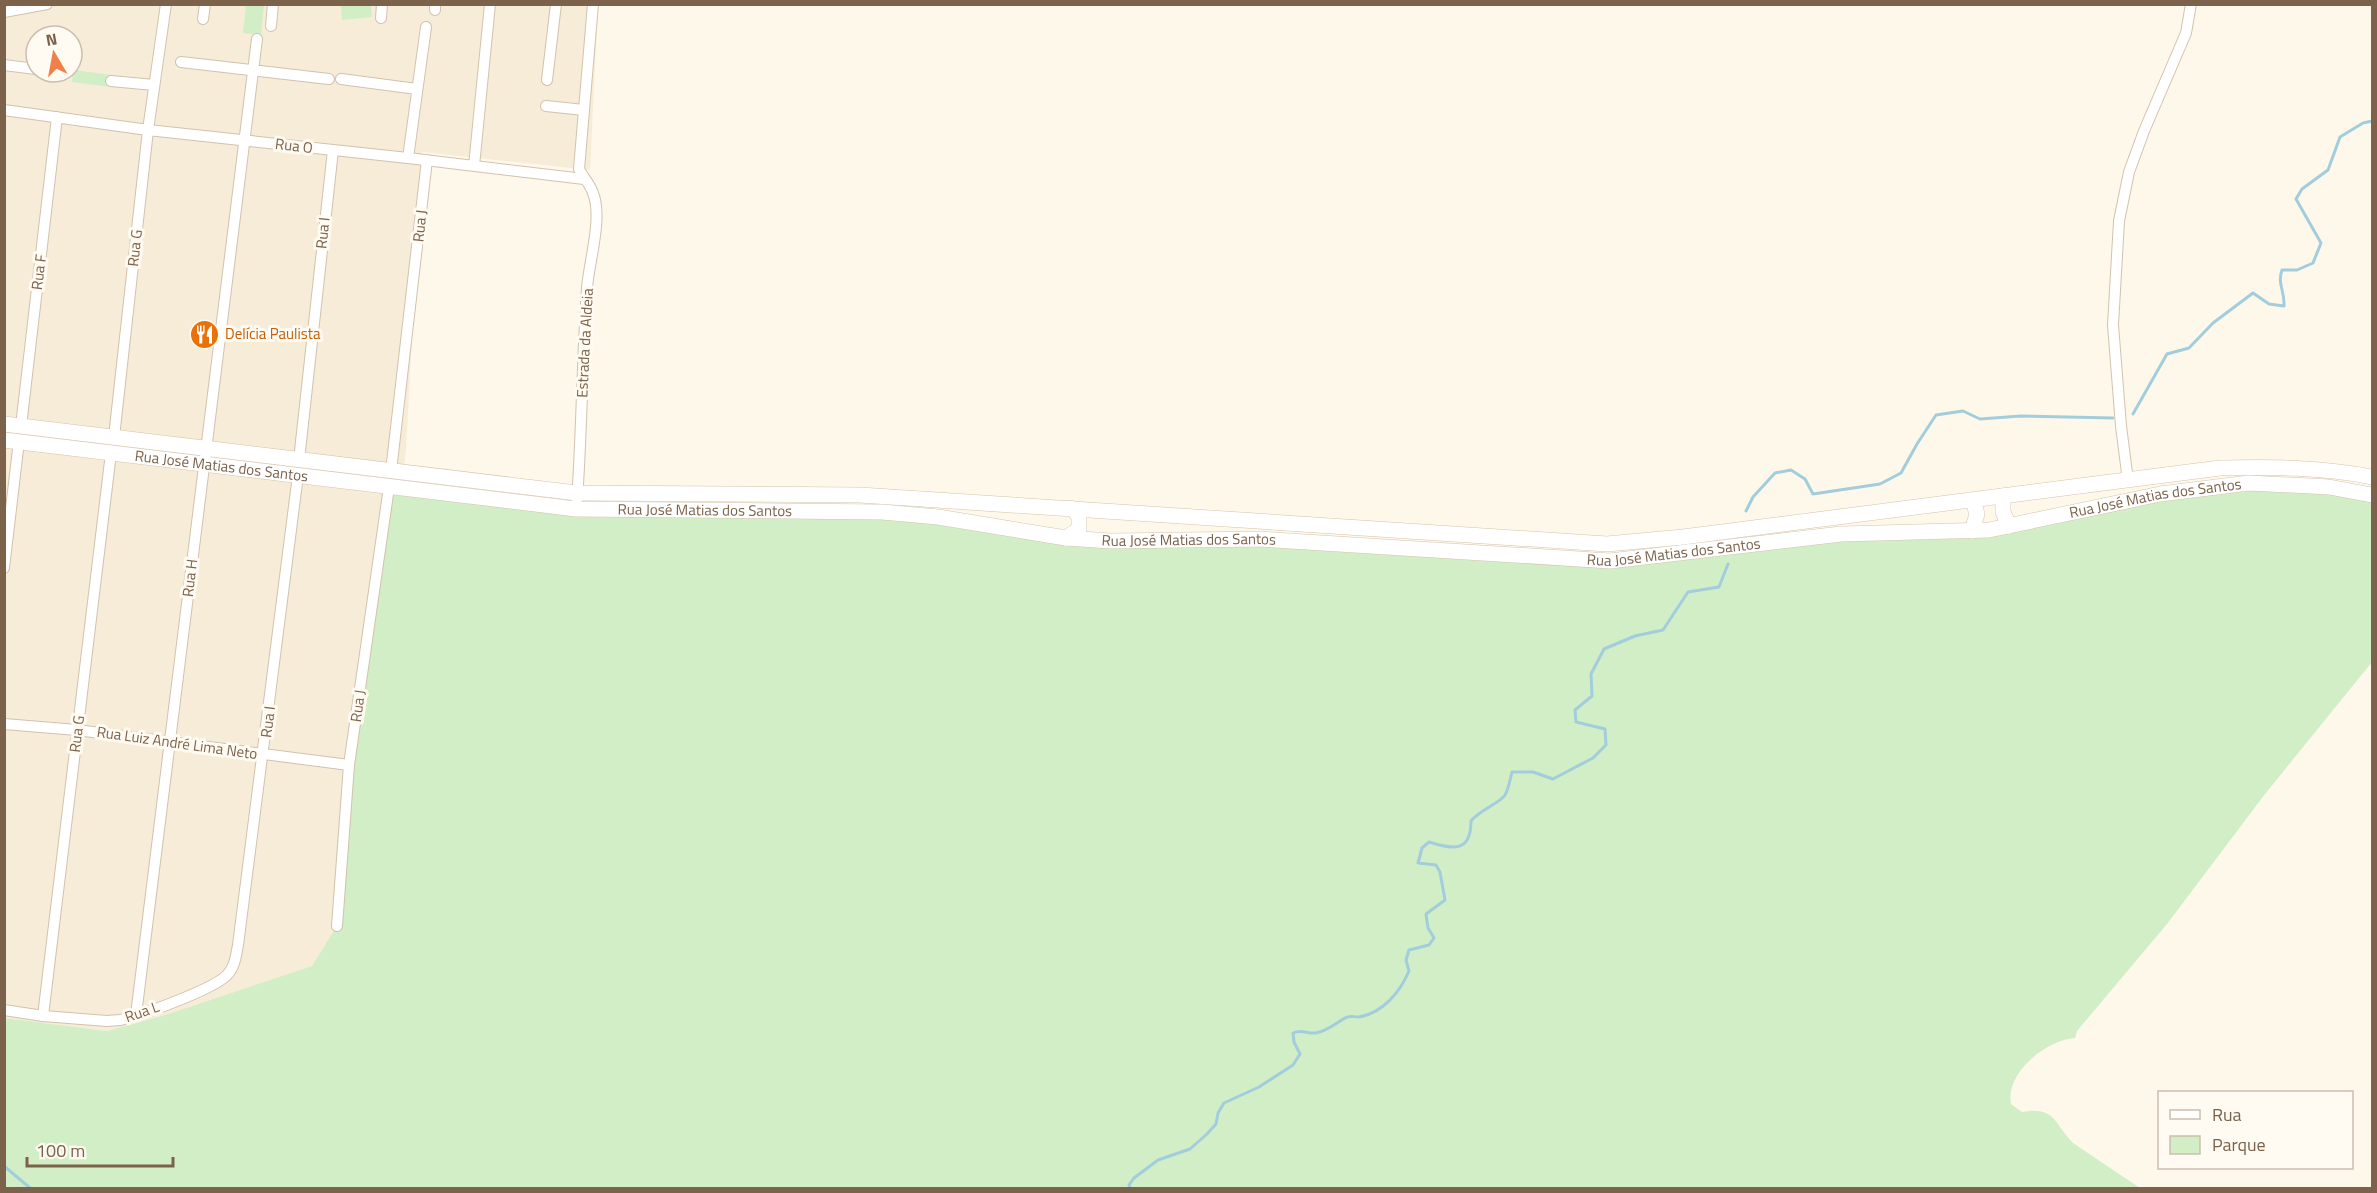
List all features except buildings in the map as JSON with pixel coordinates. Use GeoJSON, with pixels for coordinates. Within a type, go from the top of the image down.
{"type":"FeatureCollection","features":[{"type":"Feature","properties":{"kind":"main road","name":"Rua José Matias dos Santos"},"geometry":{"type":"LineString","coordinates":[[4,424],[15,436],[205,456],[299,460],[577,493],[860,495],[1607,544],[1626,544],[1973,501],[2220,468],[2282,467],[2345,472],[2373,477]]}},
{"type":"Feature","properties":{"kind":"main road","name":"Rua José Matias dos Santos"},"geometry":{"type":"LineString","coordinates":[[205,456],[298,476],[576,509],[882,512],[938,518],[1066,538],[1111,541],[1259,539],[1610,561],[1841,534],[1972,531],[2009,526],[2160,494],[2240,484],[2310,485],[2373,495]]}},
{"type":"Feature","properties":{"kind":"main road"},"geometry":{"type":"LineString","coordinates":[[2003,496],[2003,512],[2009,526]]}},
{"type":"Feature","properties":{"kind":"main road"},"geometry":{"type":"LineString","coordinates":[[1972,531],[1977,514],[1973,501]]}},
{"type":"Feature","properties":{"kind":"main road"},"geometry":{"type":"LineString","coordinates":[[1066,538],[1079,529],[1080,523],[1076,512],[1070,508]]}},
{"type":"Feature","properties":{"kind":"main road"},"geometry":{"type":"LineString","coordinates":[[1111,541],[1106,534],[1106,526],[1107,519],[1114,512]]}},
{"type":"Feature","properties":{"kind":"street"},"geometry":{"type":"LineString","coordinates":[[4,12],[47,4]]}},
{"type":"Feature","properties":{"kind":"street","name":"Rua G"},"geometry":{"type":"LineString","coordinates":[[44,1016],[148,130],[166,4]]}},
{"type":"Feature","properties":{"kind":"street"},"geometry":{"type":"LineString","coordinates":[[203,19],[205,4]]}},
{"type":"Feature","properties":{"kind":"street"},"geometry":{"type":"LineString","coordinates":[[271,26],[273,4]]}},
{"type":"Feature","properties":{"kind":"street"},"geometry":{"type":"LineString","coordinates":[[381,18],[382,4]]}},
{"type":"Feature","properties":{"kind":"street"},"geometry":{"type":"LineString","coordinates":[[474,166],[490,4]]}},
{"type":"Feature","properties":{"kind":"street"},"geometry":{"type":"LineString","coordinates":[[547,80],[556,4]]}},
{"type":"Feature","properties":{"kind":"street","name":"Estrada da Aldeia"},"geometry":{"type":"LineString","coordinates":[[576,509],[582,445],[585,319],[595,231],[593,192],[579,169],[592,4]]}},
{"type":"Feature","properties":{"kind":"street"},"geometry":{"type":"LineString","coordinates":[[2128,481],[2113,325],[2119,221],[2130,172],[2144,131],[2186,33],[2191,4]]}},
{"type":"Feature","properties":{"kind":"street"},"geometry":{"type":"LineString","coordinates":[[408,158],[426,27]]}},
{"type":"Feature","properties":{"kind":"street","name":"Rua H"},"geometry":{"type":"LineString","coordinates":[[136,1016],[257,39]]}},
{"type":"Feature","properties":{"kind":"street"},"geometry":{"type":"LineString","coordinates":[[181,62],[329,79]]}},
{"type":"Feature","properties":{"kind":"street"},"geometry":{"type":"LineString","coordinates":[[4,66],[24,68]]}},
{"type":"Feature","properties":{"kind":"street"},"geometry":{"type":"LineString","coordinates":[[341,80],[417,89]]}},
{"type":"Feature","properties":{"kind":"street"},"geometry":{"type":"LineString","coordinates":[[111,81],[154,86]]}},
{"type":"Feature","properties":{"kind":"street"},"geometry":{"type":"LineString","coordinates":[[546,106],[584,110]]}},
{"type":"Feature","properties":{"kind":"street","name":"Rua O"},"geometry":{"type":"LineString","coordinates":[[4,111],[148,130],[584,179]]}},
{"type":"Feature","properties":{"kind":"street","name":"Rua F"},"geometry":{"type":"LineString","coordinates":[[4,568],[15,436],[57,117]]}},
{"type":"Feature","properties":{"kind":"street","name":"Rua I"},"geometry":{"type":"LineString","coordinates":[[299,460],[333,150]]}},
{"type":"Feature","properties":{"kind":"street","name":"Rua J"},"geometry":{"type":"LineString","coordinates":[[392,471],[428,160]]}},
{"type":"Feature","properties":{"kind":"street","name":"Rua I"},"geometry":{"type":"LineString","coordinates":[[233,968],[264,755],[298,476]]}},
{"type":"Feature","properties":{"kind":"street","name":"Rua J"},"geometry":{"type":"LineString","coordinates":[[337,926],[349,765],[389,487]]}},
{"type":"Feature","properties":{"kind":"street","name":"Rua Luiz André Lima Neto"},"geometry":{"type":"LineString","coordinates":[[4,724],[77,730],[170,744],[349,765]]}},
{"type":"Feature","properties":{"kind":"street","name":"Rua L"},"geometry":{"type":"LineString","coordinates":[[4,1010],[107,1022],[136,1016],[198,992],[222,980],[233,968]]}},
{"type":"Feature","properties":{"kind":"shaded area"},"geometry":{"type":"Polygon","coordinates":[[[5,5],[598,5],[590,170],[422,152],[406,449],[347,931],[312,966],[165,1015],[107,1031],[5,1018],[5,5]]]}},
{"type":"Feature","properties":{"kind":"green space"},"geometry":{"type":"Polygon","coordinates":[[[246,5],[264,5],[261,35],[243,33],[246,5]]]}},
{"type":"Feature","properties":{"kind":"green space"},"geometry":{"type":"Polygon","coordinates":[[[341,5],[371,5],[372,17],[342,20],[341,5]]]}},
{"type":"Feature","properties":{"kind":"green space"},"geometry":{"type":"Polygon","coordinates":[[[84,71],[112,75],[111,87],[84,84],[84,71]]]}},
{"type":"Feature","properties":{"kind":"green space"},"geometry":{"type":"Polygon","coordinates":[[[389,487],[576,509],[826,511],[1136,541],[1593,560],[1841,534],[1972,531],[2200,488],[2372,495],[2372,662],[2265,794],[2167,924],[2077,1031],[2075,1038],[2064,1040],[2040,1052],[2021,1070],[2014,1081],[2011,1104],[2022,1112],[2033,1111],[2048,1114],[2073,1143],[2140,1188],[5,1188],[5,1018],[107,1031],[165,1015],[312,966],[337,926],[349,765],[389,487]]]}},
{"type":"Feature","properties":{"kind":"waterway"},"geometry":{"type":"LineString","coordinates":[[2133,414],[2167,354],[2189,348],[2213,323],[2253,293],[2269,304],[2284,306],[2280,279],[2282,270],[2297,270],[2313,263],[2321,243],[2296,199],[2302,189],[2328,170],[2340,137],[2363,123],[2372,121]]}},
{"type":"Feature","properties":{"kind":"waterway"},"geometry":{"type":"LineString","coordinates":[[1746,511],[1753,497],[1775,473],[1791,470],[1805,479],[1813,494],[1880,484],[1901,473],[1936,415],[1963,411],[1980,419],[2021,416],[2113,418]]}},
{"type":"Feature","properties":{"kind":"waterway"},"geometry":{"type":"LineString","coordinates":[[1130,1188],[1129,1185],[1134,1178],[1158,1160],[1190,1149],[1207,1134],[1216,1124],[1218,1113],[1224,1103],[1259,1087],[1293,1065],[1300,1054],[1294,1042],[1293,1033],[1320,1032],[1347,1017],[1368,1015],[1383,1006],[1396,994],[1409,971],[1406,960],[1409,950],[1429,945],[1434,938],[1428,928],[1426,914],[1445,900],[1440,872],[1436,865],[1418,863],[1422,848],[1429,842],[1453,847],[1464,843],[1468,838],[1471,821],[1505,795],[1512,772],[1533,772],[1553,779],[1593,758],[1606,745],[1605,729],[1576,722],[1575,710],[1592,696],[1591,674],[1604,649],[1635,636],[1663,630],[1688,592],[1719,587],[1728,564]]}},
{"type":"Feature","properties":{"kind":"waterway"},"geometry":{"type":"LineString","coordinates":[[4,1166],[30,1188]]}},
{"type":"Feature","properties":{"kind":"place","name":"Delícia Paulista"},"geometry":{"type":"Point","coordinates":[204,334]}}]}
